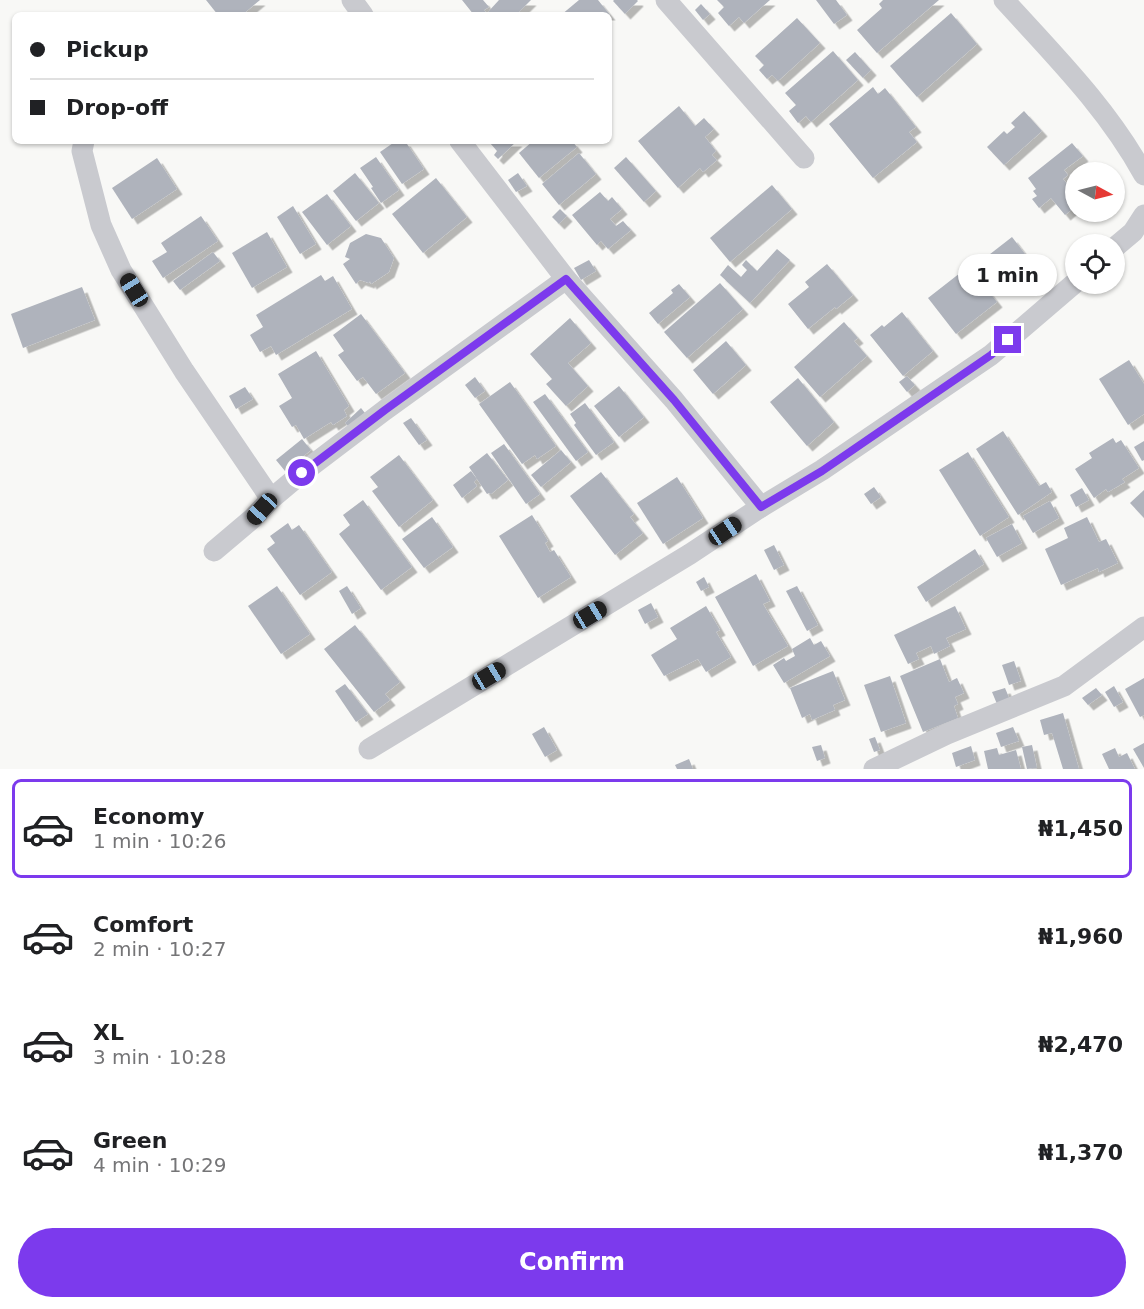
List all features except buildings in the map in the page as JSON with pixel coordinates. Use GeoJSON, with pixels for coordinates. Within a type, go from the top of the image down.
{"type":"FeatureCollection","features":[{"type":"Feature","properties":{"kind":"street"},"geometry":{"type":"LineString","coordinates":[[666,0],[804,158]]}},
{"type":"Feature","properties":{"kind":"street"},"geometry":{"type":"LineString","coordinates":[[1004,0],[1095,101],[1128,146],[1144,176]]}},
{"type":"Feature","properties":{"kind":"street"},"geometry":{"type":"LineString","coordinates":[[83,144],[82,151],[101,225],[121,270],[184,371],[271,499]]}},
{"type":"Feature","properties":{"kind":"street"},"geometry":{"type":"LineString","coordinates":[[462,144],[566,279],[674,400],[761,507]]}},
{"type":"Feature","properties":{"kind":"street"},"geometry":{"type":"LineString","coordinates":[[1125,239],[1133,232],[1144,215]]}},
{"type":"Feature","properties":{"kind":"street"},"geometry":{"type":"LineString","coordinates":[[214,550],[253,518],[271,499],[385,410],[566,279]]}},
{"type":"Feature","properties":{"kind":"street"},"geometry":{"type":"LineString","coordinates":[[369,749],[822,471],[991,355],[1065,291]]}},
{"type":"Feature","properties":{"kind":"street"},"geometry":{"type":"LineString","coordinates":[[874,769],[947,734],[1064,686],[1144,627]]}},
{"type":"Feature","properties":{"kind":"route"},"geometry":{"type":"LineString","coordinates":[[302,473],[566,279],[674,400],[761,507],[822,471],[991,355],[1008,340]]}}]}
